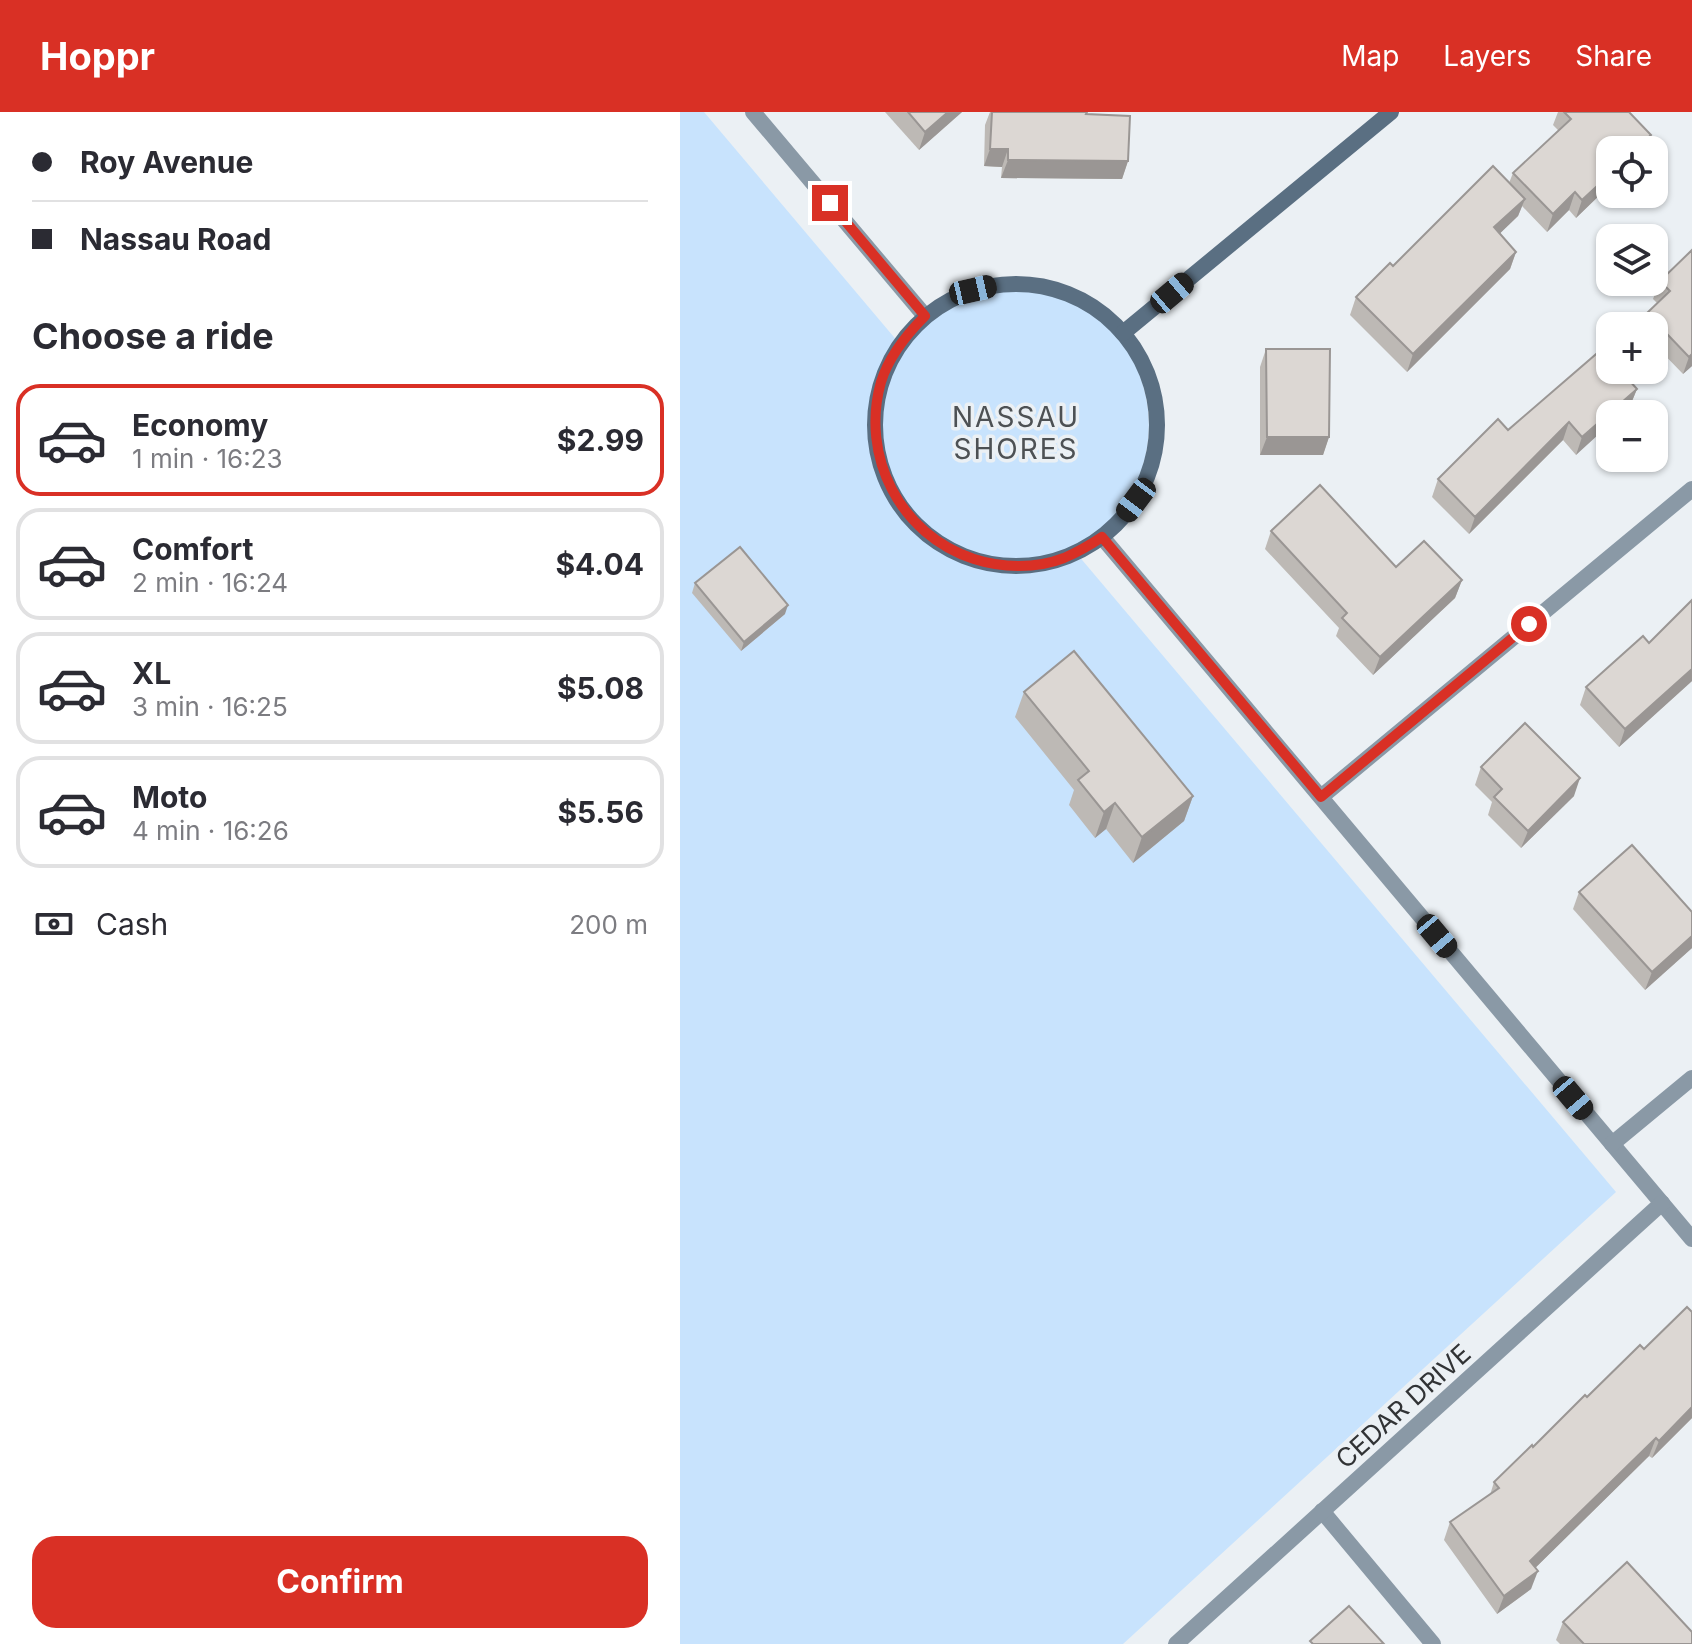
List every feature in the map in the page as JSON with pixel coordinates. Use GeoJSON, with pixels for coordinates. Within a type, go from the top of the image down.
{"type":"FeatureCollection","features":[{"type":"Feature","properties":{"kind":"street"},"geometry":{"type":"LineString","coordinates":[[753,112],[925,316]]}},
{"type":"Feature","properties":{"kind":"street"},"geometry":{"type":"LineString","coordinates":[[1123,333],[1391,112]]}},
{"type":"Feature","properties":{"kind":"street"},"geometry":{"type":"LineString","coordinates":[[1000,284],[1027,284],[1054,289],[1080,299],[1103,314],[1123,333],[1138,354],[1148,377],[1155,402],[1157,427],[1154,453],[1136,500],[1102,537],[1062,559],[1013,566],[986,563],[961,555],[918,526],[901,506],[888,483],[879,458],[875,432],[876,406],[892,356],[906,335],[925,316],[973,290],[1000,284]]}},
{"type":"Feature","properties":{"kind":"street"},"geometry":{"type":"LineString","coordinates":[[1321,797],[1692,489]]}},
{"type":"Feature","properties":{"kind":"street"},"geometry":{"type":"LineString","coordinates":[[1102,537],[1692,1239]]}},
{"type":"Feature","properties":{"kind":"street"},"geometry":{"type":"LineString","coordinates":[[1612,1144],[1692,1078]]}},
{"type":"Feature","properties":{"kind":"street","name":"CEDAR DRIVE"},"geometry":{"type":"LineString","coordinates":[[1176,1644],[1662,1203]]}},
{"type":"Feature","properties":{"kind":"street"},"geometry":{"type":"LineString","coordinates":[[1322,1511],[1433,1644]]}},
{"type":"Feature","properties":{"kind":"shaded area"},"geometry":{"type":"Polygon","coordinates":[[[680,112],[704,112],[904,349],[923,328],[969,300],[995,293],[1022,291],[1048,295],[1074,304],[1099,319],[1118,338],[1132,359],[1148,408],[1149,433],[1145,459],[1136,483],[1118,513],[1100,530],[1072,548],[1616,1192],[1123,1644],[680,1644],[680,112]]]}},
{"type":"Feature","properties":{"kind":"building"},"geometry":{"type":"Polygon","coordinates":[[[908,112],[948,112],[925,132],[908,112]]]}},
{"type":"Feature","properties":{"kind":"building"},"geometry":{"type":"Polygon","coordinates":[[[992,112],[1087,112],[1130,116],[1128,161],[1008,160],[1008,149],[990,149],[992,112]]]}},
{"type":"Feature","properties":{"kind":"building"},"geometry":{"type":"Polygon","coordinates":[[[1564,112],[1629,112],[1651,135],[1596,136],[1596,187],[1582,200],[1575,192],[1553,214],[1513,173],[1571,119],[1564,112]]]}},
{"type":"Feature","properties":{"kind":"building"},"geometry":{"type":"Polygon","coordinates":[[[1493,166],[1525,199],[1494,227],[1516,252],[1413,354],[1356,297],[1390,263],[1393,266],[1493,166]]]}},
{"type":"Feature","properties":{"kind":"building"},"geometry":{"type":"Polygon","coordinates":[[[1692,250],[1692,354],[1689,357],[1668,335],[1668,312],[1648,312],[1668,296],[1668,273],[1692,250]]]}},
{"type":"Feature","properties":{"kind":"building"},"geometry":{"type":"Polygon","coordinates":[[[1266,349],[1330,349],[1329,437],[1267,437],[1266,349]]]}},
{"type":"Feature","properties":{"kind":"building"},"geometry":{"type":"Polygon","coordinates":[[[1596,354],[1596,384],[1633,384],[1637,389],[1624,400],[1596,400],[1596,425],[1582,437],[1569,422],[1475,517],[1438,479],[1498,419],[1508,430],[1596,354]]]}},
{"type":"Feature","properties":{"kind":"building"},"geometry":{"type":"Polygon","coordinates":[[[1320,485],[1396,567],[1424,541],[1462,580],[1380,657],[1342,618],[1347,613],[1271,531],[1320,485]]]}},
{"type":"Feature","properties":{"kind":"building"},"geometry":{"type":"Polygon","coordinates":[[[740,547],[788,605],[744,642],[695,583],[740,547]]]}},
{"type":"Feature","properties":{"kind":"building"},"geometry":{"type":"Polygon","coordinates":[[[1692,600],[1692,669],[1625,729],[1586,687],[1643,636],[1649,643],[1692,600]]]}},
{"type":"Feature","properties":{"kind":"building"},"geometry":{"type":"Polygon","coordinates":[[[1074,651],[1193,796],[1142,837],[1115,803],[1104,812],[1078,780],[1089,771],[1024,692],[1074,651]]]}},
{"type":"Feature","properties":{"kind":"building"},"geometry":{"type":"Polygon","coordinates":[[[1525,723],[1580,778],[1528,831],[1494,797],[1502,789],[1481,767],[1525,723]]]}},
{"type":"Feature","properties":{"kind":"building"},"geometry":{"type":"Polygon","coordinates":[[[1632,845],[1692,912],[1692,936],[1652,972],[1579,892],[1632,845]]]}},
{"type":"Feature","properties":{"kind":"building"},"geometry":{"type":"Polygon","coordinates":[[[1687,1307],[1692,1312],[1692,1407],[1530,1561],[1538,1571],[1504,1596],[1450,1522],[1499,1488],[1494,1482],[1532,1445],[1640,1345],[1644,1349],[1687,1307]]]}},
{"type":"Feature","properties":{"kind":"building"},"geometry":{"type":"Polygon","coordinates":[[[1627,1562],[1692,1632],[1692,1644],[1584,1644],[1563,1622],[1627,1562]]]}},
{"type":"Feature","properties":{"kind":"building"},"geometry":{"type":"Polygon","coordinates":[[[1349,1606],[1384,1644],[1313,1644],[1310,1641],[1349,1606]]]}},
{"type":"Feature","properties":{"kind":"district","name":"NASSAU SHORES"},"geometry":{"type":"Point","coordinates":[1016,433]}},
{"type":"Feature","properties":{"kind":"route"},"geometry":{"type":"LineString","coordinates":[[830,203],[925,316],[906,335],[892,356],[876,406],[875,432],[879,458],[901,506],[918,526],[938,542],[961,555],[986,563],[1013,566],[1040,564],[1062,559],[1102,537],[1321,797],[1529,624]]}}]}
